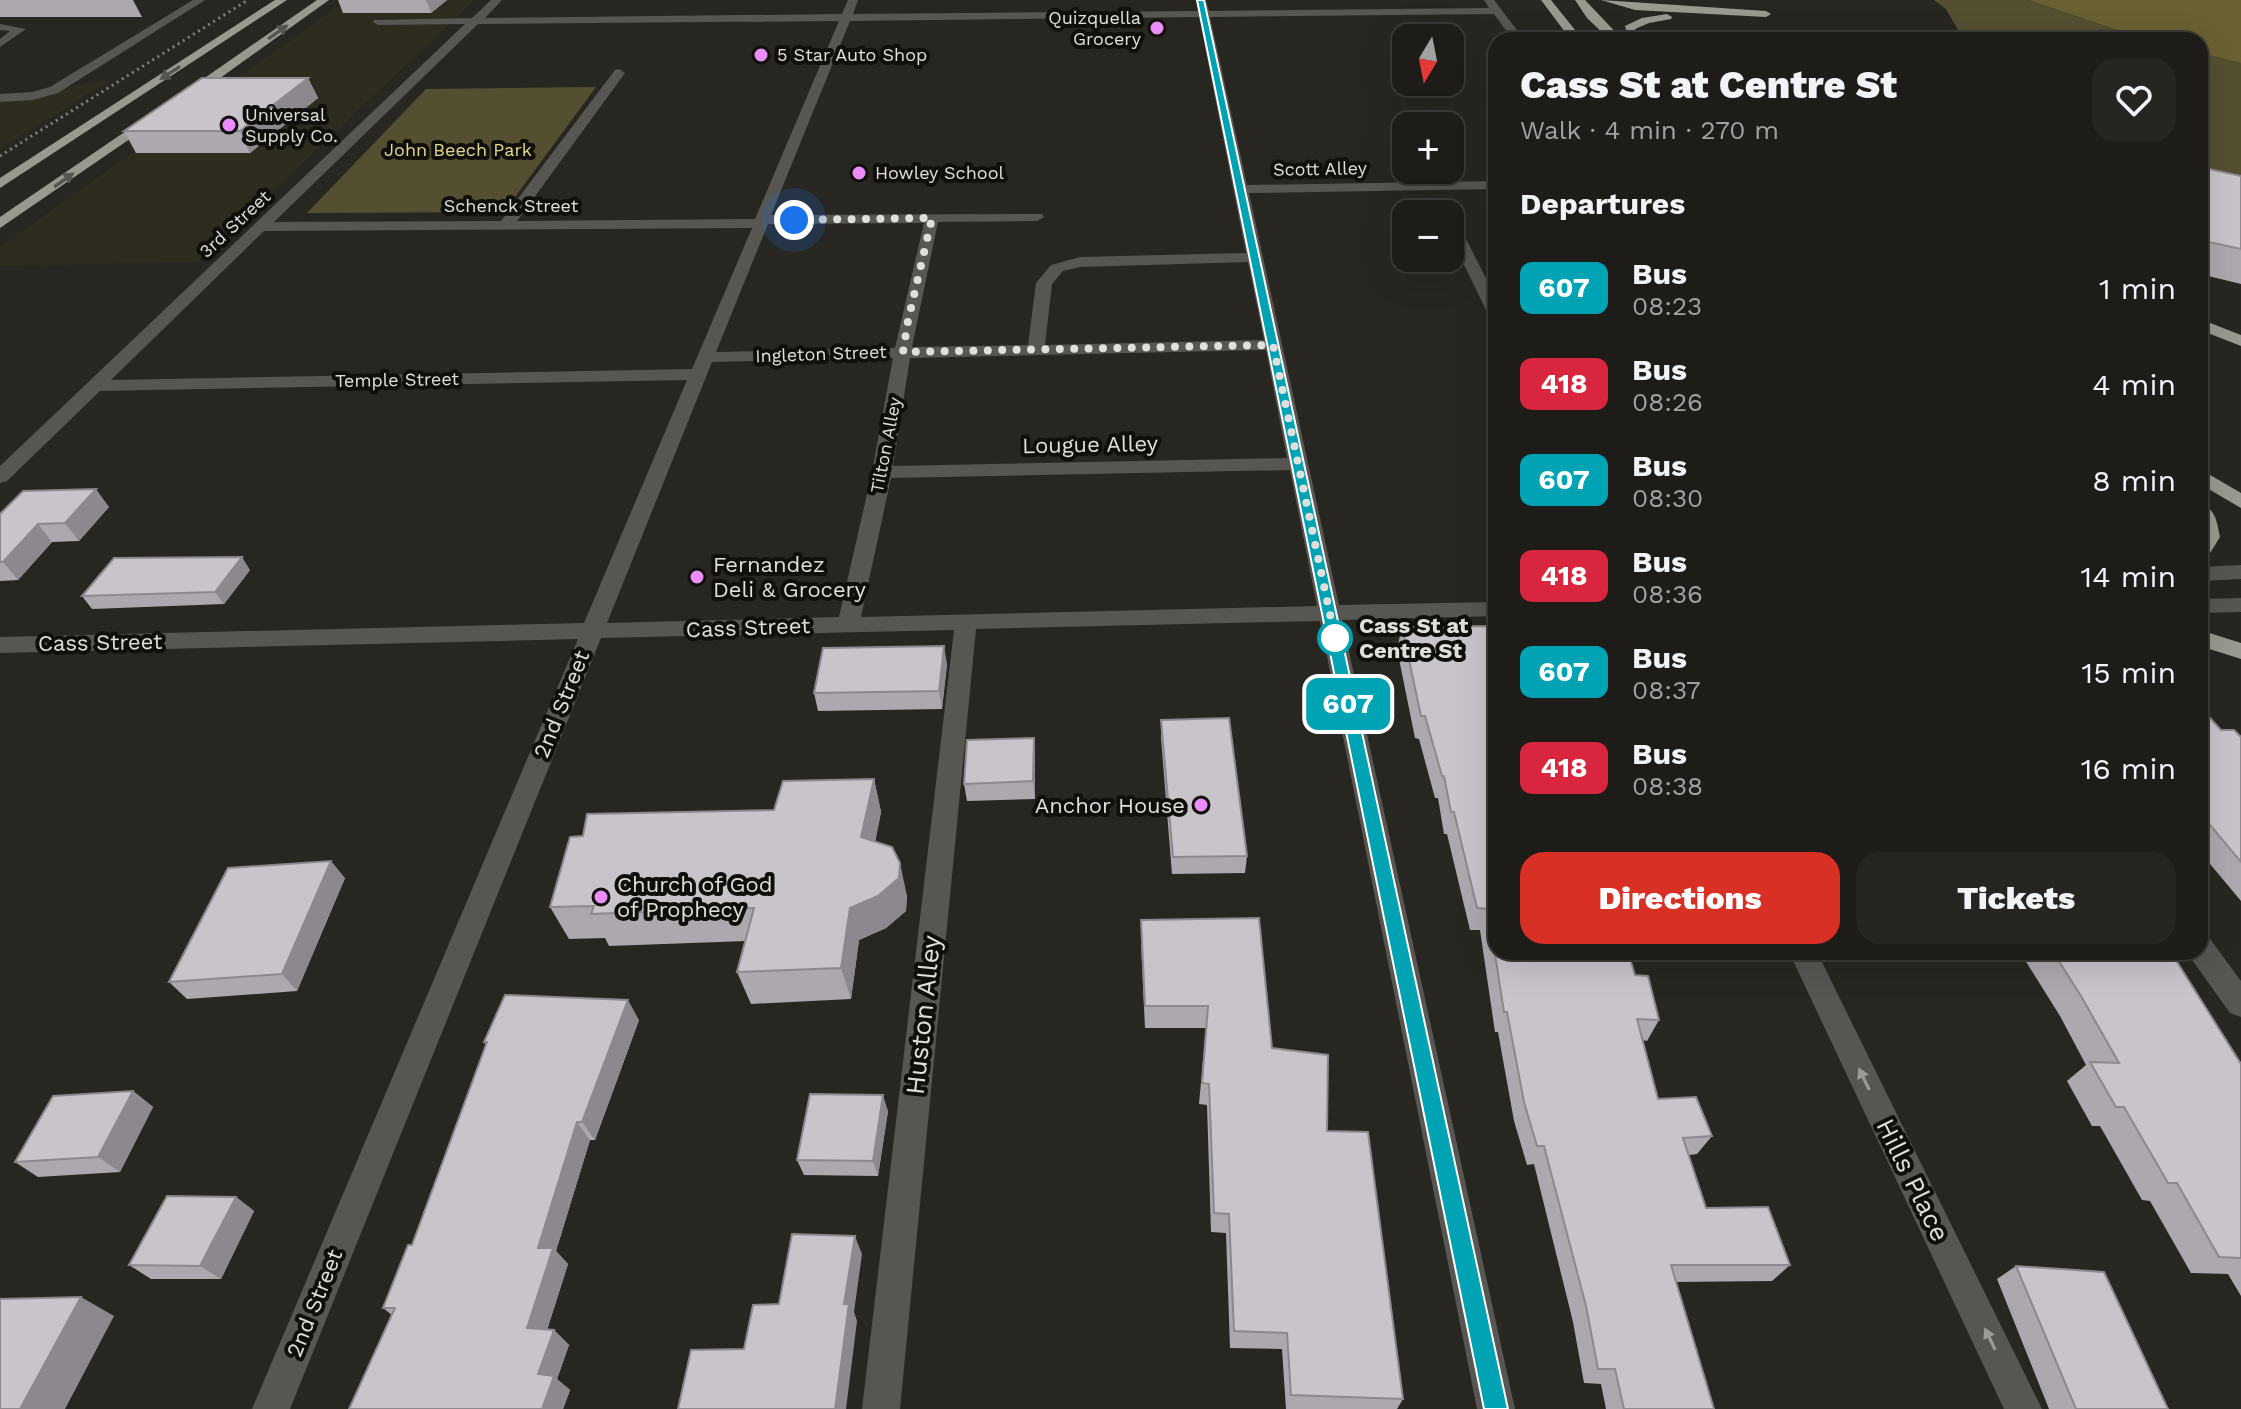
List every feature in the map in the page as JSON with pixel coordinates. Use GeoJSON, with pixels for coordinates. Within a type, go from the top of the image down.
{"type":"FeatureCollection","features":[{"type":"Feature","properties":{"kind":"highway"},"geometry":{"type":"LineString","coordinates":[[0,184],[282,0]]}},
{"type":"Feature","properties":{"kind":"highway"},"geometry":{"type":"LineString","coordinates":[[0,224],[324,0]]}},
{"type":"Feature","properties":{"kind":"highway"},"geometry":{"type":"LineString","coordinates":[[1546,0],[1571,32]]}},
{"type":"Feature","properties":{"kind":"highway"},"geometry":{"type":"LineString","coordinates":[[1580,0],[1608,32]]}},
{"type":"Feature","properties":{"kind":"highway"},"geometry":{"type":"LineString","coordinates":[[1606,0],[1635,7],[1766,14],[1749,17],[1656,17],[1629,28],[1631,32]]}},
{"type":"Feature","properties":{"kind":"highway"},"geometry":{"type":"LineString","coordinates":[[2208,327],[2241,341]]}},
{"type":"Feature","properties":{"kind":"highway"},"geometry":{"type":"LineString","coordinates":[[2208,480],[2241,502]]}},
{"type":"Feature","properties":{"kind":"highway"},"geometry":{"type":"LineString","coordinates":[[2208,641],[2241,651]]}},
{"type":"Feature","properties":{"kind":"street"},"geometry":{"type":"LineString","coordinates":[[0,98],[33,96],[54,90],[200,0]]}},
{"type":"Feature","properties":{"kind":"street","name":"3rd Street"},"geometry":{"type":"LineString","coordinates":[[0,477],[497,0]]}},
{"type":"Feature","properties":{"kind":"street"},"geometry":{"type":"LineString","coordinates":[[1343,0],[1349,13]]}},
{"type":"Feature","properties":{"kind":"street"},"geometry":{"type":"LineString","coordinates":[[1489,0],[1513,32]]}},
{"type":"Feature","properties":{"kind":"street"},"geometry":{"type":"LineString","coordinates":[[378,22],[849,8],[1202,7],[1349,13],[1497,11]]}},
{"type":"Feature","properties":{"kind":"street"},"geometry":{"type":"LineString","coordinates":[[1202,7],[1496,1409]]}},
{"type":"Feature","properties":{"kind":"street","name":"2nd Street"},"geometry":{"type":"LineString","coordinates":[[271,1409],[849,8]]}},
{"type":"Feature","properties":{"kind":"street"},"geometry":{"type":"LineString","coordinates":[[0,27],[20,29],[0,44]]}},
{"type":"Feature","properties":{"kind":"street"},"geometry":{"type":"LineString","coordinates":[[505,226],[619,73]]}},
{"type":"Feature","properties":{"kind":"street","name":"Scott Alley"},"geometry":{"type":"LineString","coordinates":[[1241,189],[1488,185]]}},
{"type":"Feature","properties":{"kind":"street"},"geometry":{"type":"LineString","coordinates":[[1434,186],[1440,200]]}},
{"type":"Feature","properties":{"kind":"street","name":"Schenck Street"},"geometry":{"type":"LineString","coordinates":[[261,227],[1037,217]]}},
{"type":"Feature","properties":{"kind":"street","name":"Tilton Alley"},"geometry":{"type":"LineString","coordinates":[[848,625],[882,472],[908,321],[932,218]]}},
{"type":"Feature","properties":{"kind":"street"},"geometry":{"type":"LineString","coordinates":[[1464,249],[1488,298]]}},
{"type":"Feature","properties":{"kind":"street"},"geometry":{"type":"LineString","coordinates":[[1036,349],[1044,283],[1057,268],[1080,262],[1255,257]]}},
{"type":"Feature","properties":{"kind":"street","name":"Ingleton Street"},"geometry":{"type":"LineString","coordinates":[[701,366],[903,352],[1273,345]]}},
{"type":"Feature","properties":{"kind":"street","name":"Temple Street"},"geometry":{"type":"LineString","coordinates":[[97,386],[701,366]]}},
{"type":"Feature","properties":{"kind":"street","name":"Lougue Alley"},"geometry":{"type":"LineString","coordinates":[[882,472],[1299,464]]}},
{"type":"Feature","properties":{"kind":"street"},"geometry":{"type":"LineString","coordinates":[[2208,574],[2241,572]]}},
{"type":"Feature","properties":{"kind":"street"},"geometry":{"type":"LineString","coordinates":[[2208,606],[2241,605]]}},
{"type":"Feature","properties":{"kind":"street","name":"Cass Street"},"geometry":{"type":"LineString","coordinates":[[0,645],[1488,609]]}},
{"type":"Feature","properties":{"kind":"street","name":"Huston Alley"},"geometry":{"type":"LineString","coordinates":[[881,1409],[966,621]]}},
{"type":"Feature","properties":{"kind":"street"},"geometry":{"type":"LineString","coordinates":[[2208,959],[2241,1004]]}},
{"type":"Feature","properties":{"kind":"street","name":"Hills Place"},"geometry":{"type":"LineString","coordinates":[[1807,960],[2023,1409]]}},
{"type":"Feature","properties":{"kind":"shaded area"},"geometry":{"type":"Polygon","coordinates":[[[347,0],[475,0],[198,262],[0,266],[0,247],[347,0]]]}},
{"type":"Feature","properties":{"kind":"shaded area"},"geometry":{"type":"Polygon","coordinates":[[[2028,0],[2241,0],[2241,63],[2208,55],[2208,32],[2123,32],[2028,0]]]}},
{"type":"Feature","properties":{"kind":"shaded area"},"geometry":{"type":"Polygon","coordinates":[[[112,79],[0,149],[0,96],[23,96],[112,79]]]}},
{"type":"Feature","properties":{"kind":"green space"},"geometry":{"type":"Polygon","coordinates":[[[1934,0],[2028,0],[2123,32],[1958,30],[1946,9],[1934,0]]]}},
{"type":"Feature","properties":{"kind":"green space"},"geometry":{"type":"Polygon","coordinates":[[[2208,55],[2241,63],[2241,278],[2208,270],[2208,55]]]}},
{"type":"Feature","properties":{"kind":"green space","name":"John Beech Park"},"geometry":{"type":"Polygon","coordinates":[[[596,87],[504,212],[307,213],[426,89],[596,87]]]}},
{"type":"Feature","properties":{"kind":"building"},"geometry":{"type":"Polygon","coordinates":[[[202,78],[308,78],[240,131],[124,131],[202,78]]]}},
{"type":"Feature","properties":{"kind":"building"},"geometry":{"type":"Polygon","coordinates":[[[2208,169],[2241,176],[2241,249],[2208,242],[2208,169]]]}},
{"type":"Feature","properties":{"kind":"building"},"geometry":{"type":"Polygon","coordinates":[[[96,489],[65,523],[38,524],[0,562],[0,514],[23,491],[96,489]]]}},
{"type":"Feature","properties":{"kind":"building"},"geometry":{"type":"Polygon","coordinates":[[[242,557],[215,592],[82,596],[114,558],[242,557]]]}},
{"type":"Feature","properties":{"kind":"building"},"geometry":{"type":"Polygon","coordinates":[[[1488,626],[1488,909],[1477,908],[1444,776],[1425,716],[1421,716],[1402,627],[1488,626]]]}},
{"type":"Feature","properties":{"kind":"building"},"geometry":{"type":"Polygon","coordinates":[[[944,646],[939,691],[814,693],[823,648],[944,646]]]}},
{"type":"Feature","properties":{"kind":"building"},"geometry":{"type":"Polygon","coordinates":[[[2208,716],[2221,730],[2234,730],[2241,737],[2241,862],[2208,823],[2208,716]]]}},
{"type":"Feature","properties":{"kind":"building","name":"Anchor House"},"geometry":{"type":"Polygon","coordinates":[[[1229,718],[1247,856],[1173,857],[1161,720],[1229,718]]]}},
{"type":"Feature","properties":{"kind":"building"},"geometry":{"type":"Polygon","coordinates":[[[1034,738],[1033,781],[964,784],[967,740],[1034,738]]]}},
{"type":"Feature","properties":{"kind":"building"},"geometry":{"type":"Polygon","coordinates":[[[874,779],[861,837],[892,847],[900,863],[899,878],[878,896],[850,908],[841,968],[737,972],[754,908],[591,914],[594,906],[550,907],[570,837],[583,836],[587,814],[774,810],[783,781],[874,779]]]}},
{"type":"Feature","properties":{"kind":"building"},"geometry":{"type":"Polygon","coordinates":[[[331,861],[282,974],[169,982],[228,868],[331,861]]]}},
{"type":"Feature","properties":{"kind":"building"},"geometry":{"type":"Polygon","coordinates":[[[1259,918],[1272,1048],[1328,1055],[1327,1131],[1368,1132],[1403,1399],[1291,1395],[1287,1333],[1234,1331],[1229,1214],[1214,1213],[1209,1084],[1202,1083],[1208,1006],[1145,1006],[1141,920],[1259,918]]]}},
{"type":"Feature","properties":{"kind":"building"},"geometry":{"type":"Polygon","coordinates":[[[1496,960],[1630,960],[1635,975],[1648,976],[1659,1020],[1637,1019],[1658,1099],[1696,1097],[1712,1136],[1683,1138],[1706,1208],[1768,1207],[1790,1265],[1671,1265],[1714,1409],[1624,1409],[1615,1369],[1598,1369],[1586,1306],[1544,1146],[1537,1146],[1524,1102],[1507,1012],[1504,1012],[1496,960]]]}},
{"type":"Feature","properties":{"kind":"building"},"geometry":{"type":"Polygon","coordinates":[[[2058,960],[2176,960],[2241,1064],[2241,1258],[2219,1257],[2177,1183],[2168,1183],[2124,1107],[2116,1107],[2090,1062],[2119,1063],[2058,960]]]}},
{"type":"Feature","properties":{"kind":"building"},"geometry":{"type":"Polygon","coordinates":[[[505,995],[628,1000],[582,1122],[577,1122],[538,1248],[553,1248],[527,1328],[554,1330],[538,1374],[554,1376],[542,1409],[349,1409],[395,1308],[383,1308],[408,1245],[412,1245],[487,1042],[484,1042],[505,995]]]}},
{"type":"Feature","properties":{"kind":"building"},"geometry":{"type":"Polygon","coordinates":[[[133,1091],[98,1157],[15,1162],[53,1096],[133,1091]]]}},
{"type":"Feature","properties":{"kind":"building"},"geometry":{"type":"Polygon","coordinates":[[[810,1094],[883,1095],[873,1161],[797,1160],[810,1094]]]}},
{"type":"Feature","properties":{"kind":"building"},"geometry":{"type":"Polygon","coordinates":[[[167,1196],[236,1197],[200,1266],[129,1265],[167,1196]]]}},
{"type":"Feature","properties":{"kind":"building"},"geometry":{"type":"Polygon","coordinates":[[[792,1234],[855,1236],[844,1304],[849,1304],[835,1409],[678,1409],[691,1350],[744,1349],[753,1305],[779,1304],[792,1234]]]}},
{"type":"Feature","properties":{"kind":"building"},"geometry":{"type":"Polygon","coordinates":[[[2016,1266],[2104,1272],[2168,1409],[2076,1409],[2016,1266]]]}},
{"type":"Feature","properties":{"kind":"building"},"geometry":{"type":"Polygon","coordinates":[[[81,1297],[20,1409],[0,1409],[0,1299],[81,1297]]]}},
{"type":"Feature","properties":{"kind":"railway"},"geometry":{"type":"LineString","coordinates":[[0,156],[248,0]]}},
{"type":"Feature","properties":{"kind":"bus line","name":"607"},"geometry":{"type":"LineString","coordinates":[[1201,0],[1496,1409]]}},
{"type":"Feature","properties":{"kind":"place","name":"Quizquella Grocery"},"geometry":{"type":"Point","coordinates":[1157,28]}},
{"type":"Feature","properties":{"kind":"place","name":"5 Star Auto Shop"},"geometry":{"type":"Point","coordinates":[761,55]}},
{"type":"Feature","properties":{"kind":"place","name":"Universal Supply Co."},"geometry":{"type":"Point","coordinates":[229,125]}},
{"type":"Feature","properties":{"kind":"place","name":"Howley School"},"geometry":{"type":"Point","coordinates":[859,173]}},
{"type":"Feature","properties":{"kind":"place","name":"Fernandez Deli & Grocery"},"geometry":{"type":"Point","coordinates":[697,577]}},
{"type":"Feature","properties":{"kind":"place","name":"Cass St at Centre St"},"geometry":{"type":"Point","coordinates":[1335,638]}},
{"type":"Feature","properties":{"kind":"place","name":"Anchor House"},"geometry":{"type":"Point","coordinates":[1201,805]}},
{"type":"Feature","properties":{"kind":"place","name":"Church of God of Prophecy"},"geometry":{"type":"Point","coordinates":[601,897]}},
{"type":"Feature","properties":{"kind":"route"},"geometry":{"type":"LineString","coordinates":[[794,220],[932,218],[903,352],[1273,345],[1335,638]]}}]}
